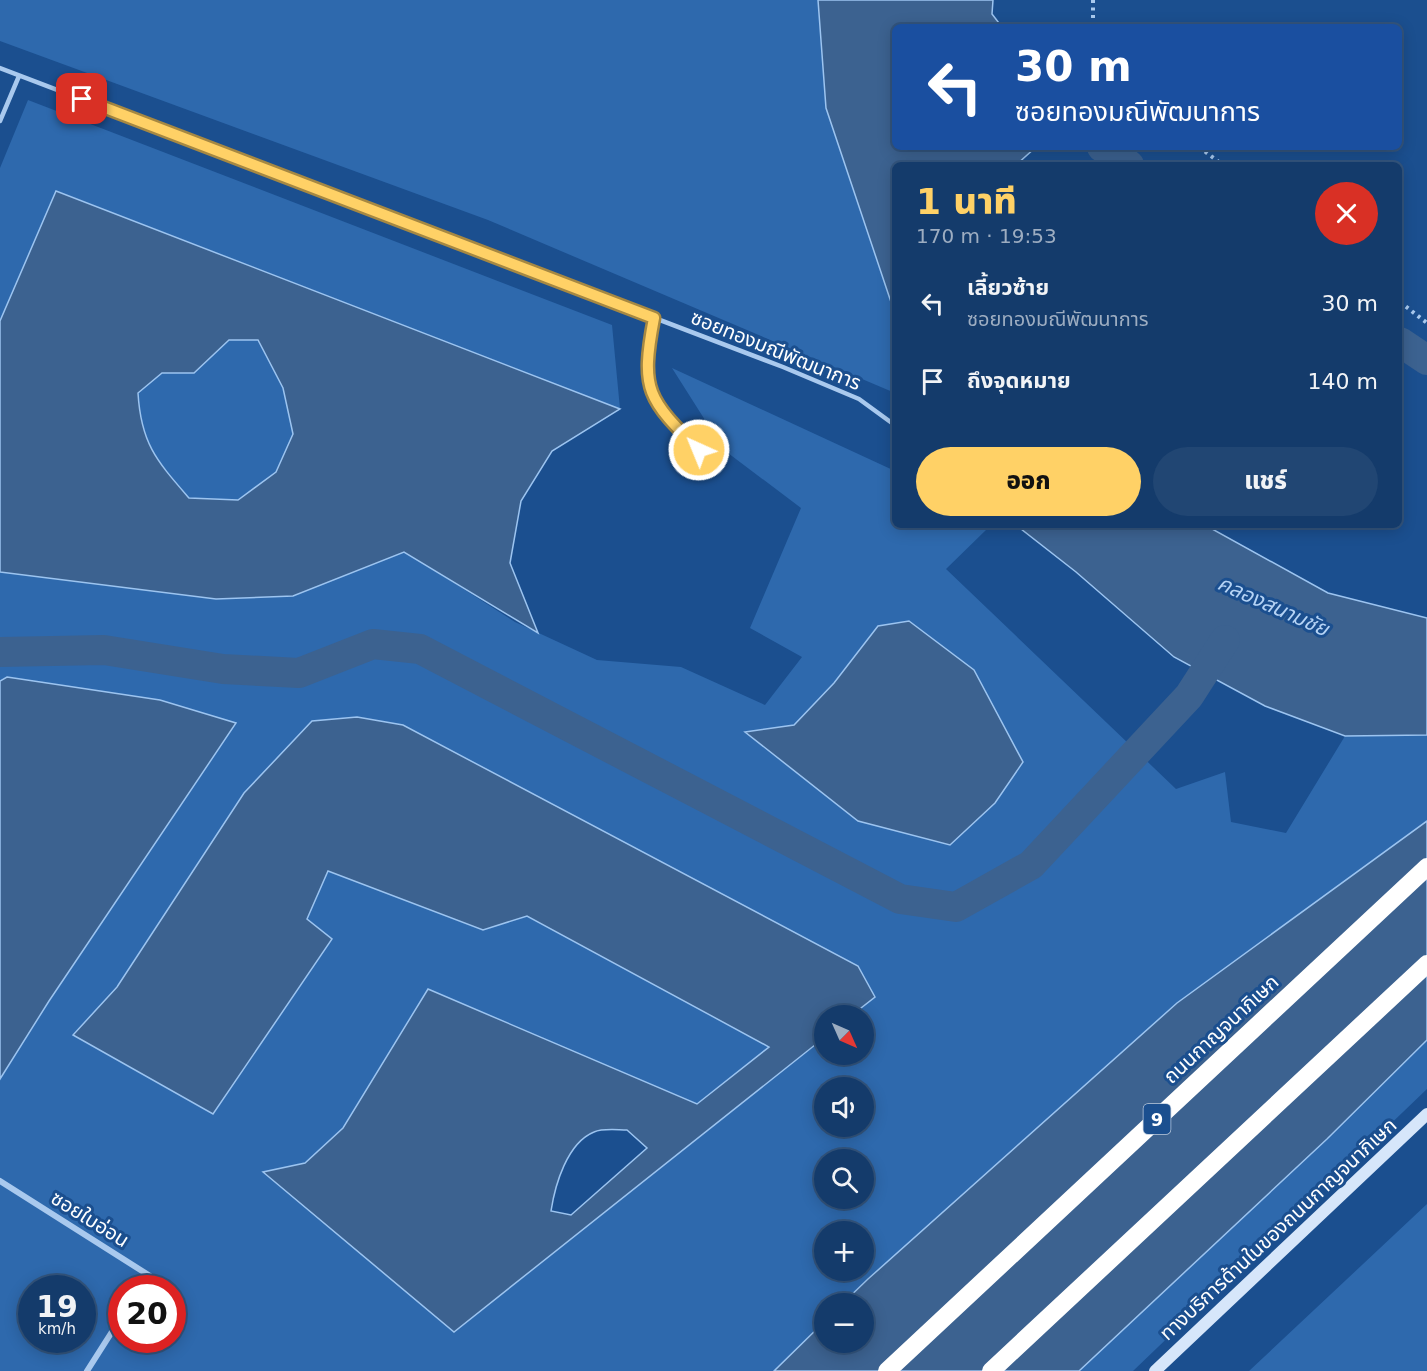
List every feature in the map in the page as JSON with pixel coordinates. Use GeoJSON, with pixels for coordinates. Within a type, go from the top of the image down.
{"type":"FeatureCollection","features":[{"type":"Feature","properties":{"kind":"highway","name":"ถนนกาญจนาภิเษก"},"geometry":{"type":"LineString","coordinates":[[887,1371],[1427,867]]}},
{"type":"Feature","properties":{"kind":"highway"},"geometry":{"type":"LineString","coordinates":[[991,1371],[1427,964]]}},
{"type":"Feature","properties":{"kind":"main road","name":"ทางบริการด้านในของถนนกาญจนาภิเษก"},"geometry":{"type":"LineString","coordinates":[[1155,1371],[1427,1114]]}},
{"type":"Feature","properties":{"kind":"street","name":"ซอยใบอ่อน"},"geometry":{"type":"LineString","coordinates":[[0,1181],[148,1275]]}},
{"type":"Feature","properties":{"kind":"street"},"geometry":{"type":"LineString","coordinates":[[87,1371],[108,1338]]}},
{"type":"Feature","properties":{"kind":"lane","name":"ซอยทองมณีพัฒนาการ"},"geometry":{"type":"LineString","coordinates":[[0,68],[654,318],[859,399],[892,423]]}},
{"type":"Feature","properties":{"kind":"lane"},"geometry":{"type":"LineString","coordinates":[[0,120],[20,76]]}},
{"type":"Feature","properties":{"kind":"lane"},"geometry":{"type":"LineString","coordinates":[[654,318],[646,359],[649,387],[658,405],[699,450]]}},
{"type":"Feature","properties":{"kind":"path"},"geometry":{"type":"LineString","coordinates":[[1093,0],[1093,24]]}},
{"type":"Feature","properties":{"kind":"path"},"geometry":{"type":"LineString","coordinates":[[1203,150],[1218,162]]}},
{"type":"Feature","properties":{"kind":"path"},"geometry":{"type":"LineString","coordinates":[[1402,303],[1427,322]]}},
{"type":"Feature","properties":{"kind":"shaded area"},"geometry":{"type":"Polygon","coordinates":[[[0,0],[818,0],[826,108],[892,305],[892,392],[488,220],[0,41],[0,0]]]}},
{"type":"Feature","properties":{"kind":"shaded area"},"geometry":{"type":"Polygon","coordinates":[[[28,100],[612,325],[620,409],[57,191],[0,321],[0,168],[28,100]]]}},
{"type":"Feature","properties":{"kind":"shaded area"},"geometry":{"type":"Polygon","coordinates":[[[229,340],[258,340],[283,388],[294,434],[276,472],[238,500],[189,498],[160,462],[147,439],[138,393],[162,373],[194,373],[229,340]]]}},
{"type":"Feature","properties":{"kind":"shaded area"},"geometry":{"type":"Polygon","coordinates":[[[672,368],[892,470],[892,528],[982,528],[986,530],[946,569],[1176,789],[1225,772],[1231,822],[1286,833],[1345,736],[1427,735],[1427,1089],[1133,1371],[0,1371],[0,1079],[49,1001],[235,724],[160,700],[7,677],[0,681],[0,572],[216,599],[293,596],[404,551],[515,622],[597,660],[681,667],[765,705],[802,657],[750,628],[801,508],[724,450],[672,368]],[[834,683],[794,725],[746,732],[858,821],[834,683]],[[357,717],[73,1035],[332,939],[307,919],[328,871],[483,930],[527,916],[770,1047],[697,1104],[428,990],[343,1128],[305,1163],[264,1172],[455,1332],[814,1046],[814,1065],[874,1065],[874,1005],[865,1005],[875,997],[858,966],[403,725],[357,717]]]}},
{"type":"Feature","properties":{"kind":"shaded area"},"geometry":{"type":"Polygon","coordinates":[[[1427,1204],[1427,1371],[1249,1371],[1427,1204]]]}},
{"type":"Feature","properties":{"kind":"water"},"geometry":{"type":"Polygon","coordinates":[[[818,0],[993,0],[992,14],[1000,24],[892,24],[892,150],[1033,150],[1019,162],[892,162],[892,305],[826,108],[818,0]]]}},
{"type":"Feature","properties":{"kind":"water"},"geometry":{"type":"Polygon","coordinates":[[[56,191],[620,409],[552,451],[521,501],[510,563],[538,633],[404,552],[293,596],[216,599],[0,572],[0,321],[56,191]],[[229,340],[194,373],[162,373],[138,393],[147,439],[160,462],[189,498],[238,500],[276,472],[293,434],[283,388],[258,340],[229,340]]]}},
{"type":"Feature","properties":{"kind":"water","name":"คลองสนามชัย"},"geometry":{"type":"Polygon","coordinates":[[[1020,528],[1210,528],[1328,593],[1427,618],[1427,735],[1345,736],[1265,706],[1174,657],[1076,572],[1020,528]]]}},
{"type":"Feature","properties":{"kind":"water"},"geometry":{"type":"Polygon","coordinates":[[[909,621],[974,670],[1023,762],[995,803],[950,845],[858,821],[745,732],[794,725],[834,683],[878,626],[909,621]]]}},
{"type":"Feature","properties":{"kind":"water"},"geometry":{"type":"Polygon","coordinates":[[[7,677],[160,700],[236,723],[49,1001],[0,1079],[0,681],[7,677]]]}},
{"type":"Feature","properties":{"kind":"water"},"geometry":{"type":"Polygon","coordinates":[[[357,717],[403,725],[858,966],[875,997],[865,1005],[814,1005],[814,1046],[454,1332],[263,1172],[305,1163],[343,1128],[428,989],[697,1104],[769,1047],[527,916],[483,930],[328,871],[307,919],[332,939],[213,1114],[73,1035],[117,987],[244,793],[312,721],[357,717]],[[610,1129],[594,1132],[576,1145],[559,1177],[551,1211],[571,1215],[647,1148],[627,1130],[610,1129]]]}},
{"type":"Feature","properties":{"kind":"water"},"geometry":{"type":"Polygon","coordinates":[[[1427,821],[1427,1040],[1327,1139],[1079,1371],[774,1371],[814,1332],[814,1353],[874,1353],[874,1293],[853,1293],[866,1281],[874,1281],[874,1274],[1177,1003],[1427,821]]]}},
{"type":"Feature","properties":{"kind":"waterway"},"geometry":{"type":"LineString","coordinates":[[1106,150],[1124,162]]}},
{"type":"Feature","properties":{"kind":"waterway"},"geometry":{"type":"LineString","coordinates":[[1402,343],[1427,360]]}},
{"type":"Feature","properties":{"kind":"waterway"},"geometry":{"type":"LineString","coordinates":[[0,652],[104,650],[223,669],[299,673],[373,644],[420,649],[900,899],[956,907],[1031,865],[1189,696],[1225,640]]}},
{"type":"Feature","properties":{"kind":"route"},"geometry":{"type":"LineString","coordinates":[[82,99],[654,318],[646,359],[649,387],[658,405],[699,450]]}}]}
